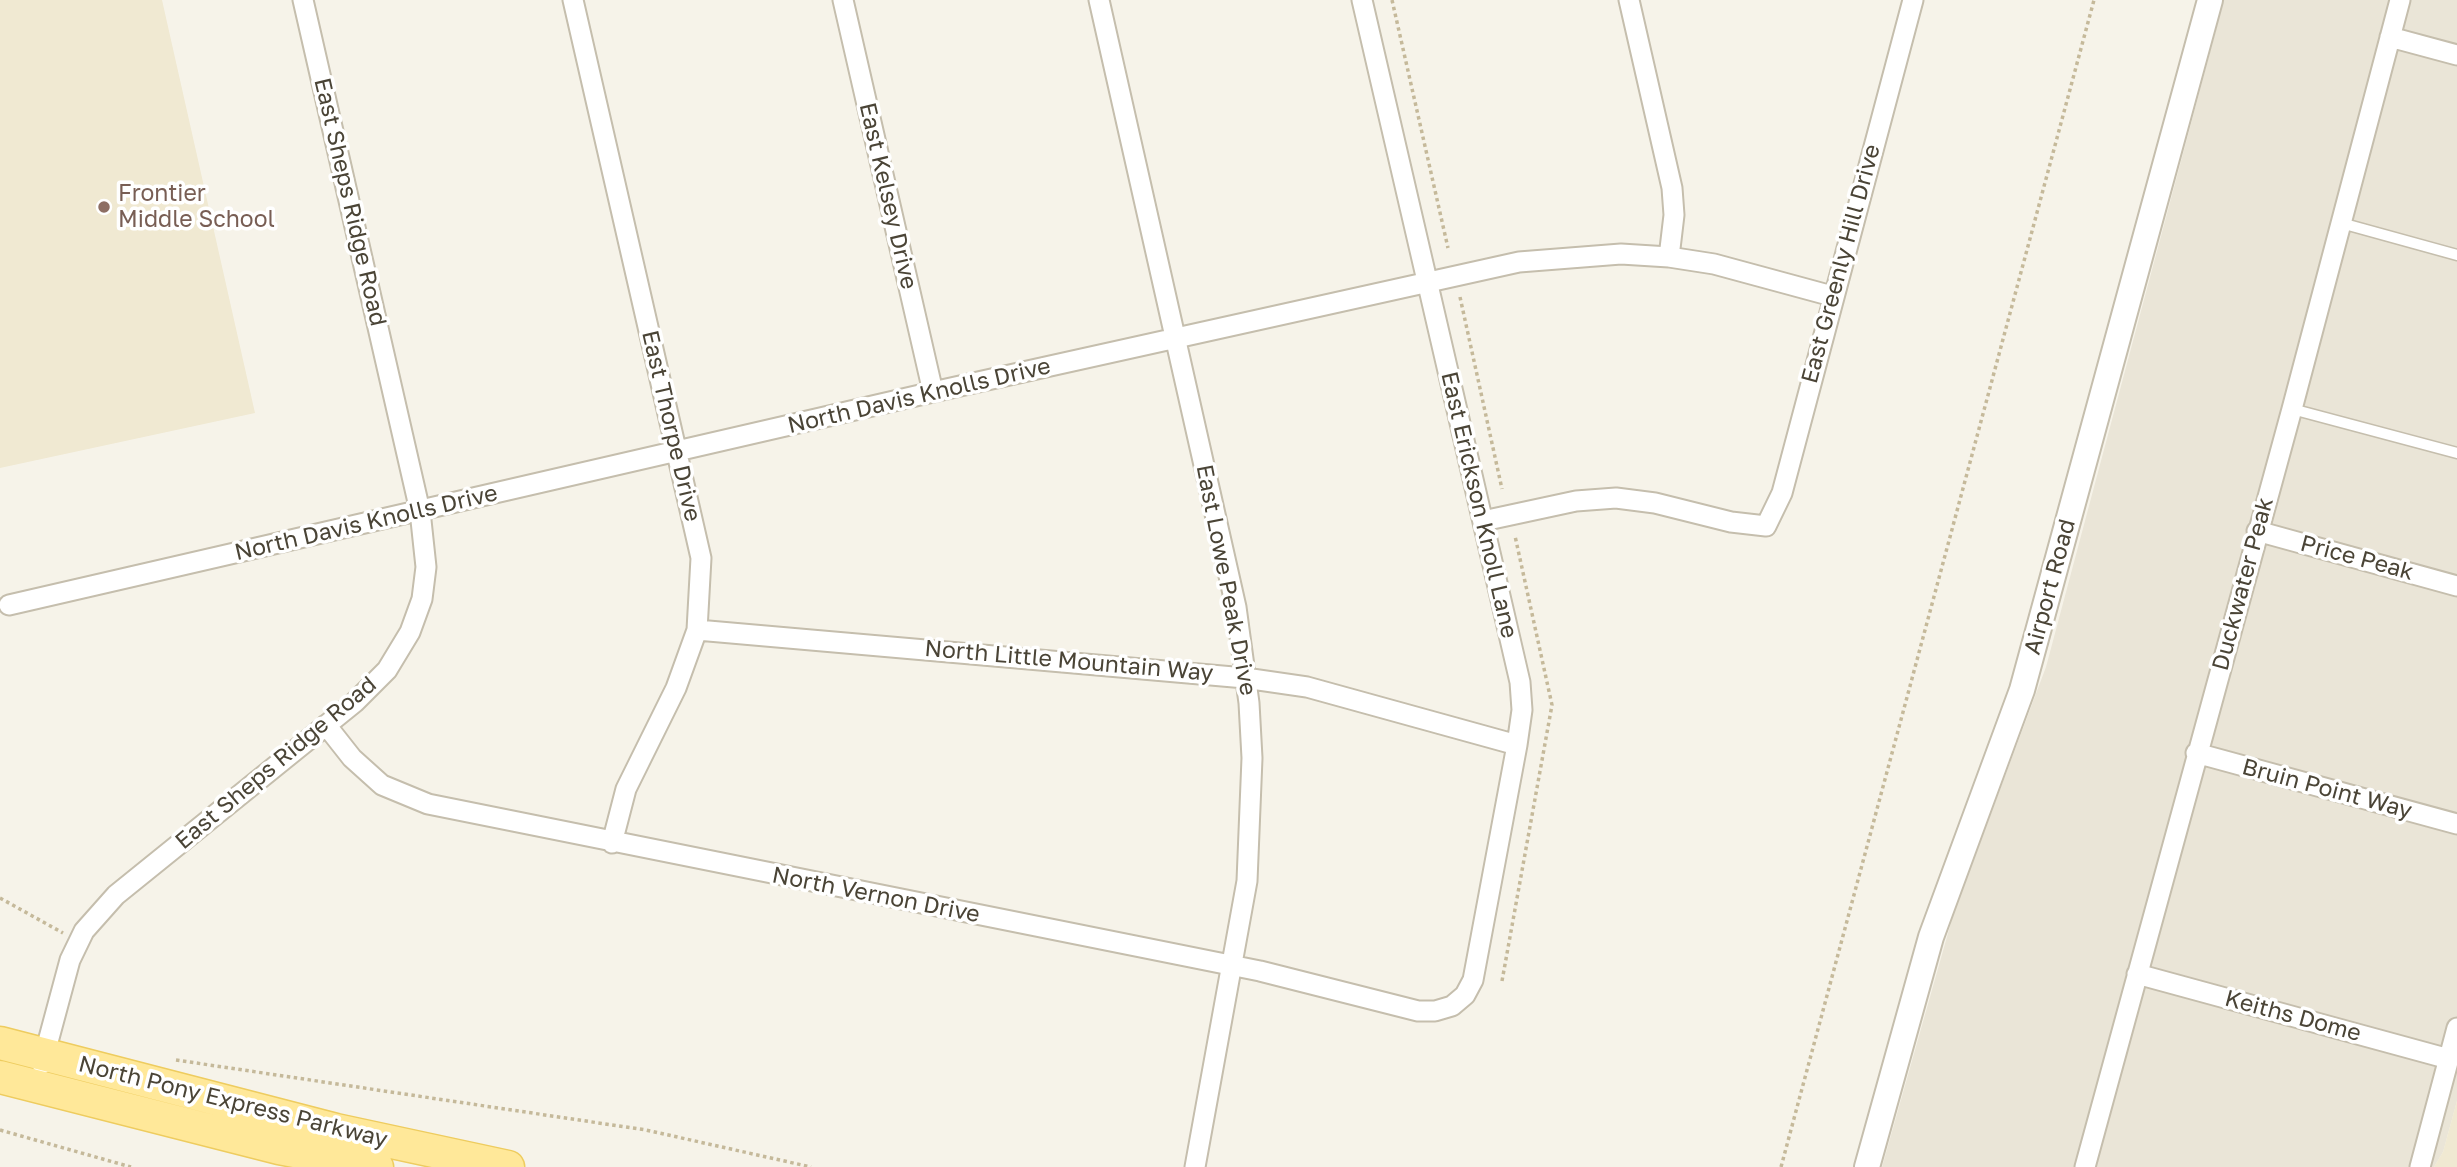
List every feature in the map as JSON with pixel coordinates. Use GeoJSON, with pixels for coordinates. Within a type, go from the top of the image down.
{"type":"FeatureCollection","features":[{"type":"Feature","properties":{"kind":"main road","name":"North Pony Express Parkway"},"geometry":{"type":"LineString","coordinates":[[0,1043],[157,1086],[508,1167]]}},
{"type":"Feature","properties":{"kind":"main road","name":"North Pony Express Parkway"},"geometry":{"type":"LineString","coordinates":[[0,1077],[279,1148],[377,1167]]}},
{"type":"Feature","properties":{"kind":"street","name":"East Sheps Ridge Road"},"geometry":{"type":"LineString","coordinates":[[36,1086],[70,960],[84,931],[116,895],[326,725],[387,670],[410,632],[422,599],[426,567],[420,510],[303,0]]}},
{"type":"Feature","properties":{"kind":"street","name":"East Thorpe Drive"},"geometry":{"type":"LineString","coordinates":[[573,0],[701,558],[697,630],[676,688],[626,789],[612,843]]}},
{"type":"Feature","properties":{"kind":"street","name":"East Kelsey Drive"},"geometry":{"type":"LineString","coordinates":[[843,0],[933,392]]}},
{"type":"Feature","properties":{"kind":"street","name":"East Lowe Peak Drive"},"geometry":{"type":"LineString","coordinates":[[1099,0],[1236,607],[1252,758],[1247,881],[1234,967],[1195,1167]]}},
{"type":"Feature","properties":{"kind":"street","name":"East Erickson Knoll Lane"},"geometry":{"type":"LineString","coordinates":[[1362,0],[1520,682],[1522,710],[1517,745],[1474,980],[1465,995],[1452,1006]]}},
{"type":"Feature","properties":{"kind":"street"},"geometry":{"type":"LineString","coordinates":[[1629,0],[1672,188],[1674,215],[1669,257]]}},
{"type":"Feature","properties":{"kind":"street","name":"East Greenly Hill Drive"},"geometry":{"type":"LineString","coordinates":[[1483,521],[1576,501],[1616,498],[1655,503],[1731,522],[1766,526],[1782,493],[1832,296],[1913,0]]}},
{"type":"Feature","properties":{"kind":"street","name":"Airport Road"},"geometry":{"type":"LineString","coordinates":[[1867,1167],[1931,937],[2022,690],[2210,0]]}},
{"type":"Feature","properties":{"kind":"street","name":"Duckwater Peak"},"geometry":{"type":"LineString","coordinates":[[2085,1167],[2196,753],[2292,410],[2400,0]]}},
{"type":"Feature","properties":{"kind":"street"},"geometry":{"type":"LineString","coordinates":[[2390,37],[2457,55]]}},
{"type":"Feature","properties":{"kind":"street","name":"North Davis Knolls Drive"},"geometry":{"type":"LineString","coordinates":[[9,605],[1426,281],[1564,256],[1621,254],[1669,257],[1714,264],[1832,296]]}},
{"type":"Feature","properties":{"kind":"street","name":"Price Peak"},"geometry":{"type":"LineString","coordinates":[[2257,531],[2457,586]]}},
{"type":"Feature","properties":{"kind":"street","name":"North Little Mountain Way"},"geometry":{"type":"LineString","coordinates":[[697,630],[1245,678],[1307,687],[1517,745]]}},
{"type":"Feature","properties":{"kind":"street","name":"North Vernon Drive"},"geometry":{"type":"LineString","coordinates":[[326,725],[352,758],[383,785],[428,804],[1234,967],[1418,1011],[1435,1011],[1452,1006]]}},
{"type":"Feature","properties":{"kind":"street","name":"Bruin Point Way"},"geometry":{"type":"LineString","coordinates":[[2196,753],[2457,824]]}},
{"type":"Feature","properties":{"kind":"street","name":"Keiths Dome"},"geometry":{"type":"LineString","coordinates":[[2137,974],[2449,1059]]}},
{"type":"Feature","properties":{"kind":"street"},"geometry":{"type":"LineString","coordinates":[[2420,1167],[2457,1028]]}},
{"type":"Feature","properties":{"kind":"lane"},"geometry":{"type":"LineString","coordinates":[[2341,223],[2457,255]]}},
{"type":"Feature","properties":{"kind":"lane"},"geometry":{"type":"LineString","coordinates":[[2292,410],[2457,453]]}},
{"type":"Feature","properties":{"kind":"path"},"geometry":{"type":"LineString","coordinates":[[1392,0],[1448,248]]}},
{"type":"Feature","properties":{"kind":"path"},"geometry":{"type":"LineString","coordinates":[[1781,1167],[2094,0]]}},
{"type":"Feature","properties":{"kind":"path"},"geometry":{"type":"LineString","coordinates":[[1460,297],[1502,489]]}},
{"type":"Feature","properties":{"kind":"path"},"geometry":{"type":"LineString","coordinates":[[0,898],[63,933]]}},
{"type":"Feature","properties":{"kind":"path"},"geometry":{"type":"LineString","coordinates":[[175,1060],[646,1130],[811,1167]]}},
{"type":"Feature","properties":{"kind":"path"},"geometry":{"type":"LineString","coordinates":[[0,1130],[131,1167]]}},
{"type":"Feature","properties":{"kind":"shaded area","name":"Frontier Middle School"},"geometry":{"type":"Polygon","coordinates":[[[0,0],[162,0],[255,413],[0,468],[0,0]]]}},
{"type":"Feature","properties":{"kind":"shaded area"},"geometry":{"type":"Polygon","coordinates":[[[2224,0],[2457,0],[2457,1101],[2443,1152],[2434,1167],[1882,1167],[1954,912],[2046,667],[2224,0]]]}},
{"type":"Feature","properties":{"kind":"shaded area"},"geometry":{"type":"Polygon","coordinates":[[[2457,1101],[2457,1167],[2434,1167],[2443,1152],[2457,1101]]]}},
{"type":"Feature","properties":{"kind":"place","name":"Frontier Middle School"},"geometry":{"type":"Point","coordinates":[104,207]}}]}
